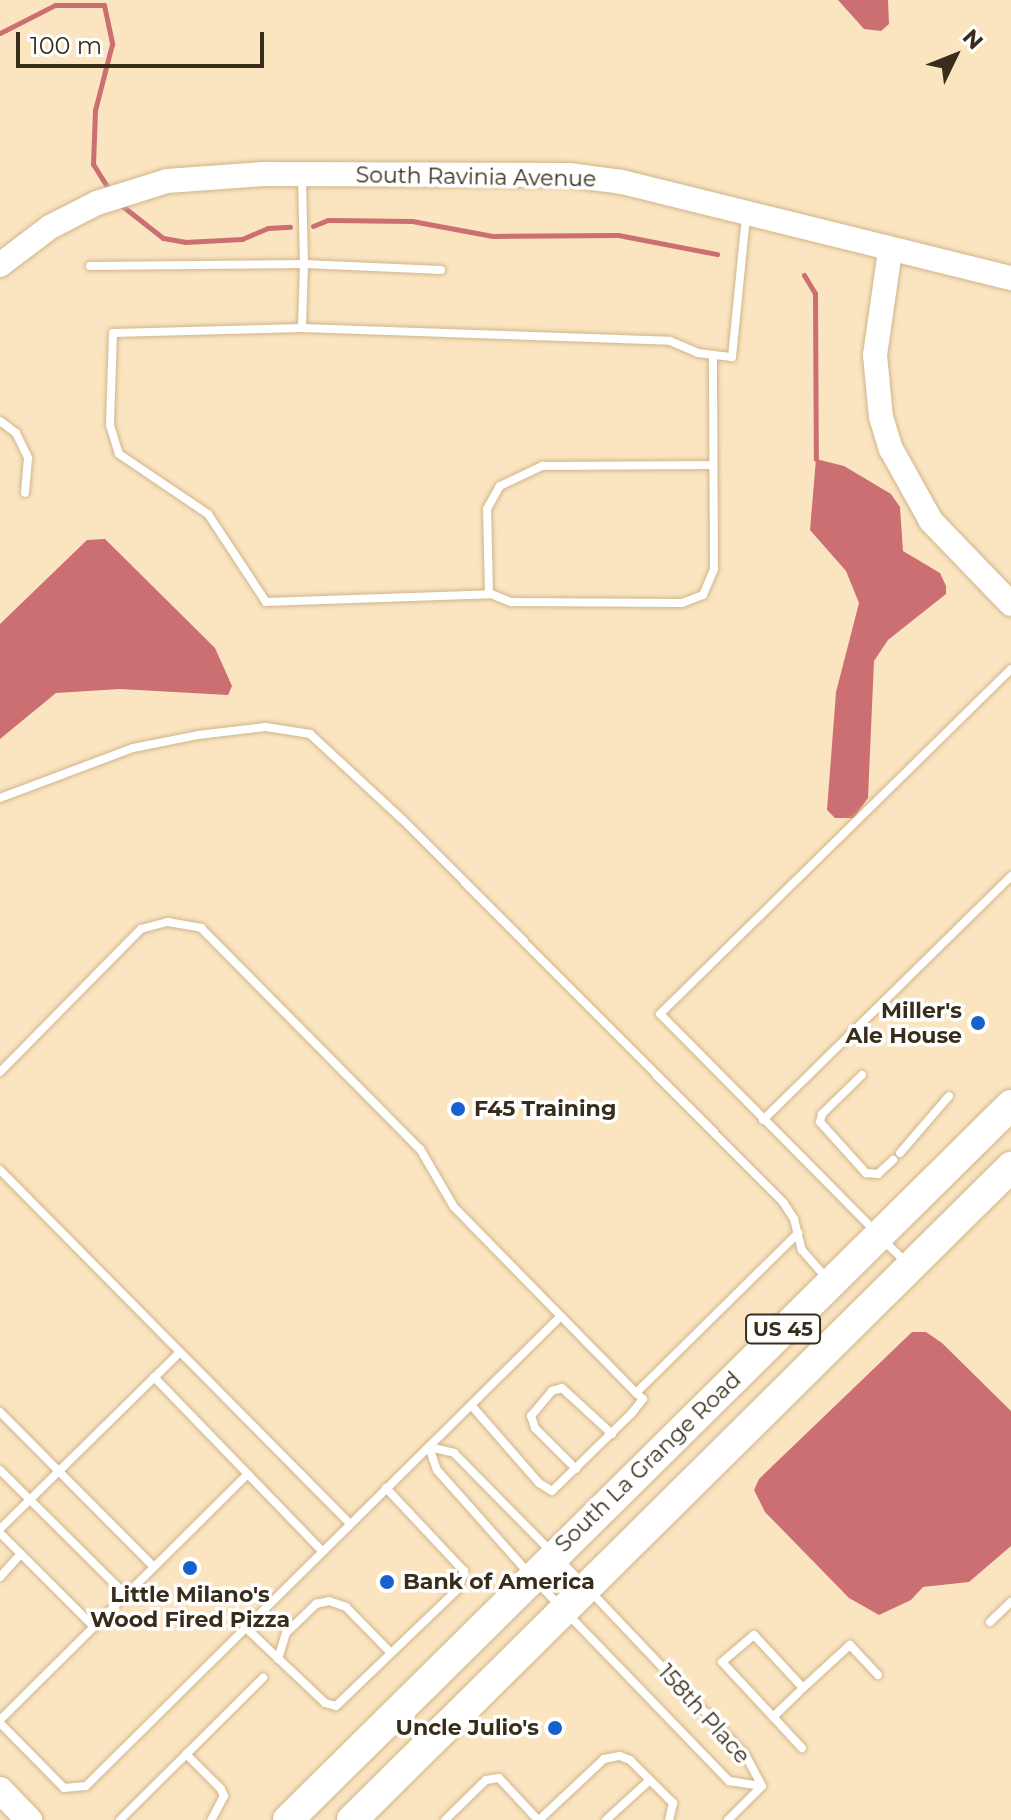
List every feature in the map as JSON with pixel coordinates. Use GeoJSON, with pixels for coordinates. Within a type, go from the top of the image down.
{"type":"FeatureCollection","features":[{"type":"Feature","properties":{"kind":"highway","name":"South La Grange Road"},"geometry":{"type":"LineString","coordinates":[[288,1820],[1011,1105]]}},
{"type":"Feature","properties":{"kind":"highway","name":"South La Grange Road"},"geometry":{"type":"LineString","coordinates":[[352,1820],[1011,1167]]}},
{"type":"Feature","properties":{"kind":"main road"},"geometry":{"type":"LineString","coordinates":[[0,1790],[29,1820]]}},
{"type":"Feature","properties":{"kind":"street","name":"South Ravinia Avenue"},"geometry":{"type":"LineString","coordinates":[[0,265],[50,227],[97,203],[167,181],[302,175],[569,175],[622,182],[890,251],[1011,278]]}},
{"type":"Feature","properties":{"kind":"street"},"geometry":{"type":"LineString","coordinates":[[890,251],[875,355],[881,417],[891,449],[931,521],[1011,604]]}},
{"type":"Feature","properties":{"kind":"lane"},"geometry":{"type":"LineString","coordinates":[[302,175],[302,328]]}},
{"type":"Feature","properties":{"kind":"lane"},"geometry":{"type":"LineString","coordinates":[[713,355],[710,465],[714,569],[703,595],[666,603],[511,602],[489,594],[266,602],[208,514],[119,454],[110,425],[113,333],[302,328],[670,341],[713,355],[732,357],[746,214]]}},
{"type":"Feature","properties":{"kind":"lane"},"geometry":{"type":"LineString","coordinates":[[90,266],[304,264],[441,270]]}},
{"type":"Feature","properties":{"kind":"lane"},"geometry":{"type":"LineString","coordinates":[[0,421],[16,433],[28,458],[25,493]]}},
{"type":"Feature","properties":{"kind":"lane"},"geometry":{"type":"LineString","coordinates":[[489,594],[487,509],[500,486],[542,466],[710,465]]}},
{"type":"Feature","properties":{"kind":"lane"},"geometry":{"type":"LineString","coordinates":[[909,1266],[660,1014],[1011,669]]}},
{"type":"Feature","properties":{"kind":"lane"},"geometry":{"type":"LineString","coordinates":[[0,798],[133,748],[198,735],[266,727],[310,734],[403,820],[783,1202],[798,1233],[802,1250],[831,1283]]}},
{"type":"Feature","properties":{"kind":"lane"},"geometry":{"type":"LineString","coordinates":[[763,1120],[1011,876]]}},
{"type":"Feature","properties":{"kind":"lane"},"geometry":{"type":"LineString","coordinates":[[0,1072],[141,929],[168,922],[201,928],[420,1149],[454,1207],[643,1399],[612,1434],[552,1491],[539,1483],[471,1405]]}},
{"type":"Feature","properties":{"kind":"lane"},"geometry":{"type":"LineString","coordinates":[[862,1075],[822,1114],[820,1122],[866,1173],[878,1174],[949,1096]]}},
{"type":"Feature","properties":{"kind":"lane"},"geometry":{"type":"LineString","coordinates":[[0,1170],[350,1524]]}},
{"type":"Feature","properties":{"kind":"lane"},"geometry":{"type":"LineString","coordinates":[[636,1393],[798,1233]]}},
{"type":"Feature","properties":{"kind":"lane"},"geometry":{"type":"LineString","coordinates":[[248,1474],[0,1722],[64,1788],[79,1790],[561,1316]]}},
{"type":"Feature","properties":{"kind":"lane"},"geometry":{"type":"LineString","coordinates":[[94,1627],[0,1531],[180,1352]]}},
{"type":"Feature","properties":{"kind":"lane"},"geometry":{"type":"LineString","coordinates":[[154,1377],[322,1551]]}},
{"type":"Feature","properties":{"kind":"lane"},"geometry":{"type":"LineString","coordinates":[[576,1469],[535,1428],[531,1416],[552,1391],[562,1388],[612,1434]]}},
{"type":"Feature","properties":{"kind":"lane"},"geometry":{"type":"LineString","coordinates":[[0,1412],[154,1567]]}},
{"type":"Feature","properties":{"kind":"lane","name":"158th Place"},"geometry":{"type":"LineString","coordinates":[[429,1447],[454,1453],[555,1553],[745,1754],[762,1786]]}},
{"type":"Feature","properties":{"kind":"lane","name":"158th Place"},"geometry":{"type":"LineString","coordinates":[[429,1447],[437,1470],[532,1577],[729,1781],[762,1786]]}},
{"type":"Feature","properties":{"kind":"lane"},"geometry":{"type":"LineString","coordinates":[[0,1470],[126,1595]]}},
{"type":"Feature","properties":{"kind":"lane"},"geometry":{"type":"LineString","coordinates":[[245,1627],[325,1703],[336,1706],[459,1588],[464,1571],[386,1488]]}},
{"type":"Feature","properties":{"kind":"lane"},"geometry":{"type":"LineString","coordinates":[[0,1577],[21,1554]]}},
{"type":"Feature","properties":{"kind":"lane"},"geometry":{"type":"LineString","coordinates":[[278,1659],[286,1633],[316,1604],[329,1601],[346,1607],[391,1653]]}},
{"type":"Feature","properties":{"kind":"lane"},"geometry":{"type":"LineString","coordinates":[[990,1622],[1011,1602]]}},
{"type":"Feature","properties":{"kind":"lane"},"geometry":{"type":"LineString","coordinates":[[802,1748],[722,1662],[754,1635],[803,1688]]}},
{"type":"Feature","properties":{"kind":"lane"},"geometry":{"type":"LineString","coordinates":[[773,1717],[850,1645],[878,1675]]}},
{"type":"Feature","properties":{"kind":"lane"},"geometry":{"type":"LineString","coordinates":[[120,1820],[263,1678]]}},
{"type":"Feature","properties":{"kind":"lane"},"geometry":{"type":"LineString","coordinates":[[186,1754],[221,1789],[224,1796],[211,1820]]}},
{"type":"Feature","properties":{"kind":"lane"},"geometry":{"type":"LineString","coordinates":[[445,1820],[486,1780],[499,1778],[538,1820],[604,1759],[630,1760],[673,1803],[669,1820]]}},
{"type":"Feature","properties":{"kind":"lane"},"geometry":{"type":"LineString","coordinates":[[606,1820],[650,1780]]}},
{"type":"Feature","properties":{"kind":"lane"},"geometry":{"type":"LineString","coordinates":[[728,1820],[762,1786]]}},
{"type":"Feature","properties":{"kind":"shaded area"},"geometry":{"type":"Polygon","coordinates":[[[838,0],[888,0],[889,24],[881,31],[864,29],[838,0]]]}},
{"type":"Feature","properties":{"kind":"shaded area"},"geometry":{"type":"Polygon","coordinates":[[[816,459],[844,466],[891,494],[900,507],[903,551],[940,573],[946,586],[946,594],[888,640],[874,661],[868,798],[854,818],[835,818],[827,810],[836,692],[859,603],[846,571],[810,530],[816,459]]]}},
{"type":"Feature","properties":{"kind":"shaded area"},"geometry":{"type":"Polygon","coordinates":[[[105,539],[215,648],[232,686],[228,695],[120,689],[56,693],[0,739],[0,624],[87,540],[105,539]]]}},
{"type":"Feature","properties":{"kind":"shaded area"},"geometry":{"type":"Polygon","coordinates":[[[912,1332],[926,1332],[942,1343],[1011,1411],[1011,1546],[969,1582],[923,1587],[911,1600],[879,1615],[849,1598],[765,1512],[754,1490],[759,1479],[912,1332]]]}},
{"type":"Feature","properties":{"kind":"waterway"},"geometry":{"type":"LineString","coordinates":[[0,33],[55,5],[104,5],[112,44],[95,110],[93,164],[110,191]]}},
{"type":"Feature","properties":{"kind":"waterway"},"geometry":{"type":"LineString","coordinates":[[121,205],[163,238],[185,242],[242,239],[268,228],[290,227]]}},
{"type":"Feature","properties":{"kind":"waterway"},"geometry":{"type":"LineString","coordinates":[[313,226],[328,220],[412,221],[493,236],[618,235],[717,254]]}},
{"type":"Feature","properties":{"kind":"waterway"},"geometry":{"type":"LineString","coordinates":[[804,275],[815,293],[816,459]]}},
{"type":"Feature","properties":{"kind":"place","name":"Miller's Ale House"},"geometry":{"type":"Point","coordinates":[978,1023]}},
{"type":"Feature","properties":{"kind":"place","name":"F45 Training"},"geometry":{"type":"Point","coordinates":[458,1109]}},
{"type":"Feature","properties":{"kind":"place","name":"Little Milano's Wood Fired Pizza"},"geometry":{"type":"Point","coordinates":[190,1568]}},
{"type":"Feature","properties":{"kind":"place","name":"Bank of America"},"geometry":{"type":"Point","coordinates":[387,1582]}},
{"type":"Feature","properties":{"kind":"place","name":"Uncle Julio's"},"geometry":{"type":"Point","coordinates":[555,1728]}}]}
